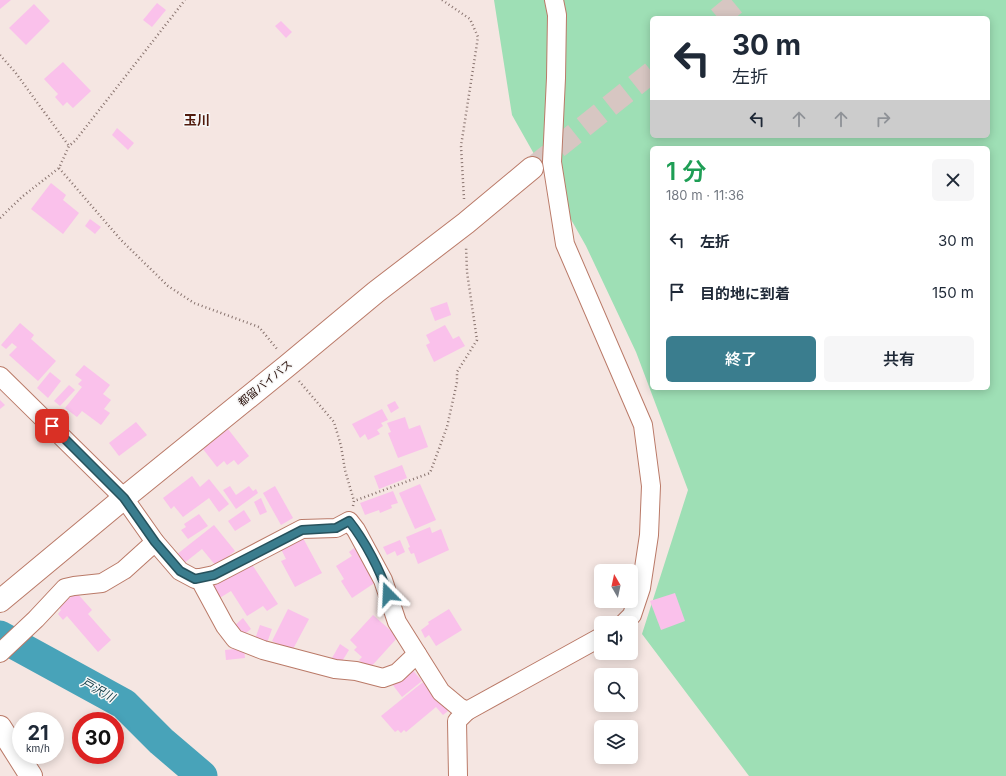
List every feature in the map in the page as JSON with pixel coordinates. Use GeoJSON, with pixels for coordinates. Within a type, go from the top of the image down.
{"type":"FeatureCollection","features":[{"type":"Feature","properties":{"kind":"main road","name":"都留バイパス"},"geometry":{"type":"LineString","coordinates":[[1,600],[376,292],[466,222],[532,168]]}},
{"type":"Feature","properties":{"kind":"main road"},"geometry":{"type":"LineString","coordinates":[[0,727],[31,776]]}},
{"type":"Feature","properties":{"kind":"street"},"geometry":{"type":"LineString","coordinates":[[554,0],[557,15],[552,162],[565,244],[643,425],[651,486],[649,536],[641,588],[631,616]]}},
{"type":"Feature","properties":{"kind":"street"},"geometry":{"type":"LineString","coordinates":[[0,376],[124,498],[155,542],[180,571],[195,579],[214,575],[302,530],[336,528],[349,521],[356,530],[383,580],[397,622],[441,692],[459,707],[467,711]]}},
{"type":"Feature","properties":{"kind":"street"},"geometry":{"type":"LineString","coordinates":[[0,653],[65,588],[102,583],[124,570],[155,542]]}},
{"type":"Feature","properties":{"kind":"street"},"geometry":{"type":"LineString","coordinates":[[199,578],[225,626],[235,639],[263,650],[335,669],[356,671],[383,678],[397,673],[417,654]]}},
{"type":"Feature","properties":{"kind":"street"},"geometry":{"type":"LineString","coordinates":[[458,776],[457,721],[467,711],[594,641]]}},
{"type":"Feature","properties":{"kind":"path"},"geometry":{"type":"LineString","coordinates":[[0,218],[23,196],[59,168],[69,146],[185,0]]}},
{"type":"Feature","properties":{"kind":"path"},"geometry":{"type":"LineString","coordinates":[[354,501],[430,472],[447,427],[457,382],[457,372],[477,340],[467,272],[466,222],[461,146],[478,36],[470,19],[442,0]]}},
{"type":"Feature","properties":{"kind":"path"},"geometry":{"type":"LineString","coordinates":[[0,55],[15,72],[69,146]]}},
{"type":"Feature","properties":{"kind":"path"},"geometry":{"type":"LineString","coordinates":[[59,168],[121,240],[168,286],[194,303],[259,327],[276,347],[287,366],[334,422],[354,501],[349,521]]}},
{"type":"Feature","properties":{"kind":"green space"},"geometry":{"type":"Polygon","coordinates":[[[494,0],[1006,0],[1006,776],[749,776],[642,634],[688,490],[650,390],[990,390],[990,146],[650,146],[650,389],[636,352],[586,246],[512,115],[494,0]]]}},
{"type":"Feature","properties":{"kind":"building"},"geometry":{"type":"Polygon","coordinates":[[[0,0],[11,0],[0,9],[0,0]]]}},
{"type":"Feature","properties":{"kind":"building"},"geometry":{"type":"Polygon","coordinates":[[[157,3],[166,10],[152,27],[143,20],[157,3]]]}},
{"type":"Feature","properties":{"kind":"building"},"geometry":{"type":"Polygon","coordinates":[[[34,4],[50,21],[26,45],[9,28],[34,4]]]}},
{"type":"Feature","properties":{"kind":"building"},"geometry":{"type":"Polygon","coordinates":[[[281,21],[292,32],[286,38],[275,26],[281,21]]]}},
{"type":"Feature","properties":{"kind":"building"},"geometry":{"type":"Polygon","coordinates":[[[63,62],[91,91],[73,108],[67,102],[63,106],[55,97],[58,94],[44,79],[63,62]]]}},
{"type":"Feature","properties":{"kind":"building"},"geometry":{"type":"Polygon","coordinates":[[[117,128],[134,143],[128,150],[112,135],[117,128]]]}},
{"type":"Feature","properties":{"kind":"building"},"geometry":{"type":"Polygon","coordinates":[[[51,183],[66,195],[63,200],[79,213],[63,234],[31,209],[51,183]]]}},
{"type":"Feature","properties":{"kind":"building"},"geometry":{"type":"Polygon","coordinates":[[[90,219],[101,227],[95,234],[85,226],[90,219]]]}},
{"type":"Feature","properties":{"kind":"building"},"geometry":{"type":"Polygon","coordinates":[[[447,302],[451,315],[435,321],[430,308],[447,302]]]}},
{"type":"Feature","properties":{"kind":"building"},"geometry":{"type":"Polygon","coordinates":[[[20,323],[34,335],[31,339],[56,361],[38,381],[9,355],[17,347],[12,343],[6,349],[1,345],[20,323]]]}},
{"type":"Feature","properties":{"kind":"building"},"geometry":{"type":"Polygon","coordinates":[[[445,325],[453,339],[459,336],[465,346],[434,362],[426,345],[430,343],[426,335],[445,325]]]}},
{"type":"Feature","properties":{"kind":"building"},"geometry":{"type":"Polygon","coordinates":[[[84,365],[110,385],[103,394],[111,400],[104,409],[110,413],[101,425],[82,411],[77,417],[65,408],[82,387],[78,384],[82,380],[75,375],[84,365]]]}},
{"type":"Feature","properties":{"kind":"building"},"geometry":{"type":"Polygon","coordinates":[[[50,372],[61,381],[48,398],[37,388],[50,372]]]}},
{"type":"Feature","properties":{"kind":"building"},"geometry":{"type":"Polygon","coordinates":[[[69,385],[75,390],[60,406],[54,401],[69,385]]]}},
{"type":"Feature","properties":{"kind":"building"},"geometry":{"type":"Polygon","coordinates":[[[0,400],[5,405],[0,409],[0,400]]]}},
{"type":"Feature","properties":{"kind":"building"},"geometry":{"type":"Polygon","coordinates":[[[395,401],[399,408],[391,413],[387,405],[395,401]]]}},
{"type":"Feature","properties":{"kind":"building"},"geometry":{"type":"Polygon","coordinates":[[[382,409],[388,420],[381,423],[383,426],[377,430],[380,434],[368,440],[365,434],[360,438],[352,424],[382,409]]]}},
{"type":"Feature","properties":{"kind":"building"},"geometry":{"type":"Polygon","coordinates":[[[405,417],[409,429],[420,425],[428,447],[398,458],[388,433],[391,432],[387,423],[405,417]]]}},
{"type":"Feature","properties":{"kind":"building"},"geometry":{"type":"Polygon","coordinates":[[[136,422],[147,435],[119,456],[109,443],[136,422]]]}},
{"type":"Feature","properties":{"kind":"building"},"geometry":{"type":"Polygon","coordinates":[[[228,429],[249,456],[238,465],[234,460],[227,465],[224,461],[217,467],[203,449],[228,429]]]}},
{"type":"Feature","properties":{"kind":"building"},"geometry":{"type":"Polygon","coordinates":[[[402,465],[407,478],[379,489],[374,476],[402,465]]]}},
{"type":"Feature","properties":{"kind":"building"},"geometry":{"type":"Polygon","coordinates":[[[192,476],[200,487],[209,479],[229,504],[219,512],[209,498],[183,517],[174,506],[171,509],[163,498],[192,476]]]}},
{"type":"Feature","properties":{"kind":"building"},"geometry":{"type":"Polygon","coordinates":[[[420,484],[436,520],[415,529],[399,493],[420,484]]]}},
{"type":"Feature","properties":{"kind":"building"},"geometry":{"type":"Polygon","coordinates":[[[230,486],[236,495],[249,486],[253,491],[256,489],[258,493],[236,509],[223,490],[230,486]]]}},
{"type":"Feature","properties":{"kind":"building"},"geometry":{"type":"Polygon","coordinates":[[[275,486],[293,518],[281,525],[263,493],[275,486]]]}},
{"type":"Feature","properties":{"kind":"building"},"geometry":{"type":"Polygon","coordinates":[[[393,491],[398,503],[391,505],[392,508],[380,513],[379,510],[365,515],[360,503],[393,491]]]}},
{"type":"Feature","properties":{"kind":"building"},"geometry":{"type":"Polygon","coordinates":[[[261,498],[267,512],[260,515],[254,502],[261,498]]]}},
{"type":"Feature","properties":{"kind":"building"},"geometry":{"type":"Polygon","coordinates":[[[244,510],[251,521],[235,531],[228,521],[244,510]]]}},
{"type":"Feature","properties":{"kind":"building"},"geometry":{"type":"Polygon","coordinates":[[[199,514],[208,526],[188,539],[181,530],[186,527],[184,524],[199,514]]]}},
{"type":"Feature","properties":{"kind":"building"},"geometry":{"type":"Polygon","coordinates":[[[214,525],[235,551],[216,566],[202,549],[183,564],[176,555],[214,525]]]}},
{"type":"Feature","properties":{"kind":"building"},"geometry":{"type":"Polygon","coordinates":[[[430,527],[432,533],[441,529],[449,550],[418,564],[414,553],[411,554],[408,548],[410,547],[406,537],[430,527]]]}},
{"type":"Feature","properties":{"kind":"building"},"geometry":{"type":"Polygon","coordinates":[[[303,538],[322,573],[295,587],[281,561],[286,559],[281,549],[303,538]]]}},
{"type":"Feature","properties":{"kind":"building"},"geometry":{"type":"Polygon","coordinates":[[[400,540],[405,552],[397,556],[395,551],[387,555],[383,547],[400,540]]]}},
{"type":"Feature","properties":{"kind":"building"},"geometry":{"type":"Polygon","coordinates":[[[354,548],[376,582],[352,598],[341,581],[344,579],[336,566],[352,556],[349,552],[354,548]]]}},
{"type":"Feature","properties":{"kind":"building"},"geometry":{"type":"Polygon","coordinates":[[[251,563],[278,604],[267,611],[263,606],[247,616],[231,591],[218,599],[210,588],[251,563]]]}},
{"type":"Feature","properties":{"kind":"building"},"geometry":{"type":"Polygon","coordinates":[[[76,592],[92,610],[88,614],[111,640],[98,652],[67,616],[63,620],[58,614],[61,610],[59,608],[76,592]]]}},
{"type":"Feature","properties":{"kind":"building"},"geometry":{"type":"Polygon","coordinates":[[[675,593],[685,621],[661,630],[650,601],[675,593]]]}},
{"type":"Feature","properties":{"kind":"building"},"geometry":{"type":"Polygon","coordinates":[[[288,609],[309,619],[292,651],[272,641],[288,609]]]}},
{"type":"Feature","properties":{"kind":"building"},"geometry":{"type":"Polygon","coordinates":[[[449,609],[462,630],[436,646],[429,635],[425,638],[421,630],[429,624],[428,622],[449,609]]]}},
{"type":"Feature","properties":{"kind":"building"},"geometry":{"type":"Polygon","coordinates":[[[373,615],[398,637],[369,669],[359,660],[362,657],[354,650],[357,647],[350,640],[373,615]]]}},
{"type":"Feature","properties":{"kind":"building"},"geometry":{"type":"Polygon","coordinates":[[[243,618],[251,629],[242,636],[234,626],[243,618]]]}},
{"type":"Feature","properties":{"kind":"building"},"geometry":{"type":"Polygon","coordinates":[[[260,625],[272,629],[267,643],[255,639],[260,625]]]}},
{"type":"Feature","properties":{"kind":"building"},"geometry":{"type":"Polygon","coordinates":[[[340,644],[349,650],[341,663],[332,658],[340,644]]]}},
{"type":"Feature","properties":{"kind":"building"},"geometry":{"type":"Polygon","coordinates":[[[244,648],[245,658],[226,660],[225,650],[244,648]]]}},
{"type":"Feature","properties":{"kind":"building"},"geometry":{"type":"Polygon","coordinates":[[[411,668],[422,681],[402,697],[392,684],[411,668]]]}},
{"type":"Feature","properties":{"kind":"building"},"geometry":{"type":"Polygon","coordinates":[[[423,682],[448,711],[443,715],[436,707],[406,732],[404,730],[401,733],[398,730],[395,732],[381,716],[423,682]]]}},
{"type":"Feature","properties":{"kind":"waterway","name":"戸沢川"},"geometry":{"type":"LineString","coordinates":[[0,636],[124,704],[161,741],[202,776]]}},
{"type":"Feature","properties":{"kind":"tunnel"},"geometry":{"type":"LineString","coordinates":[[720,16],[740,0]]}},
{"type":"Feature","properties":{"kind":"tunnel"},"geometry":{"type":"LineString","coordinates":[[532,168],[650,74]]}},
{"type":"Feature","properties":{"kind":"district","name":"玉川"},"geometry":{"type":"Point","coordinates":[197,120]}},
{"type":"Feature","properties":{"kind":"route"},"geometry":{"type":"LineString","coordinates":[[52,426],[124,498],[155,542],[180,571],[195,579],[214,575],[302,530],[336,528],[349,521],[356,530],[383,580],[388,594]]}}]}
